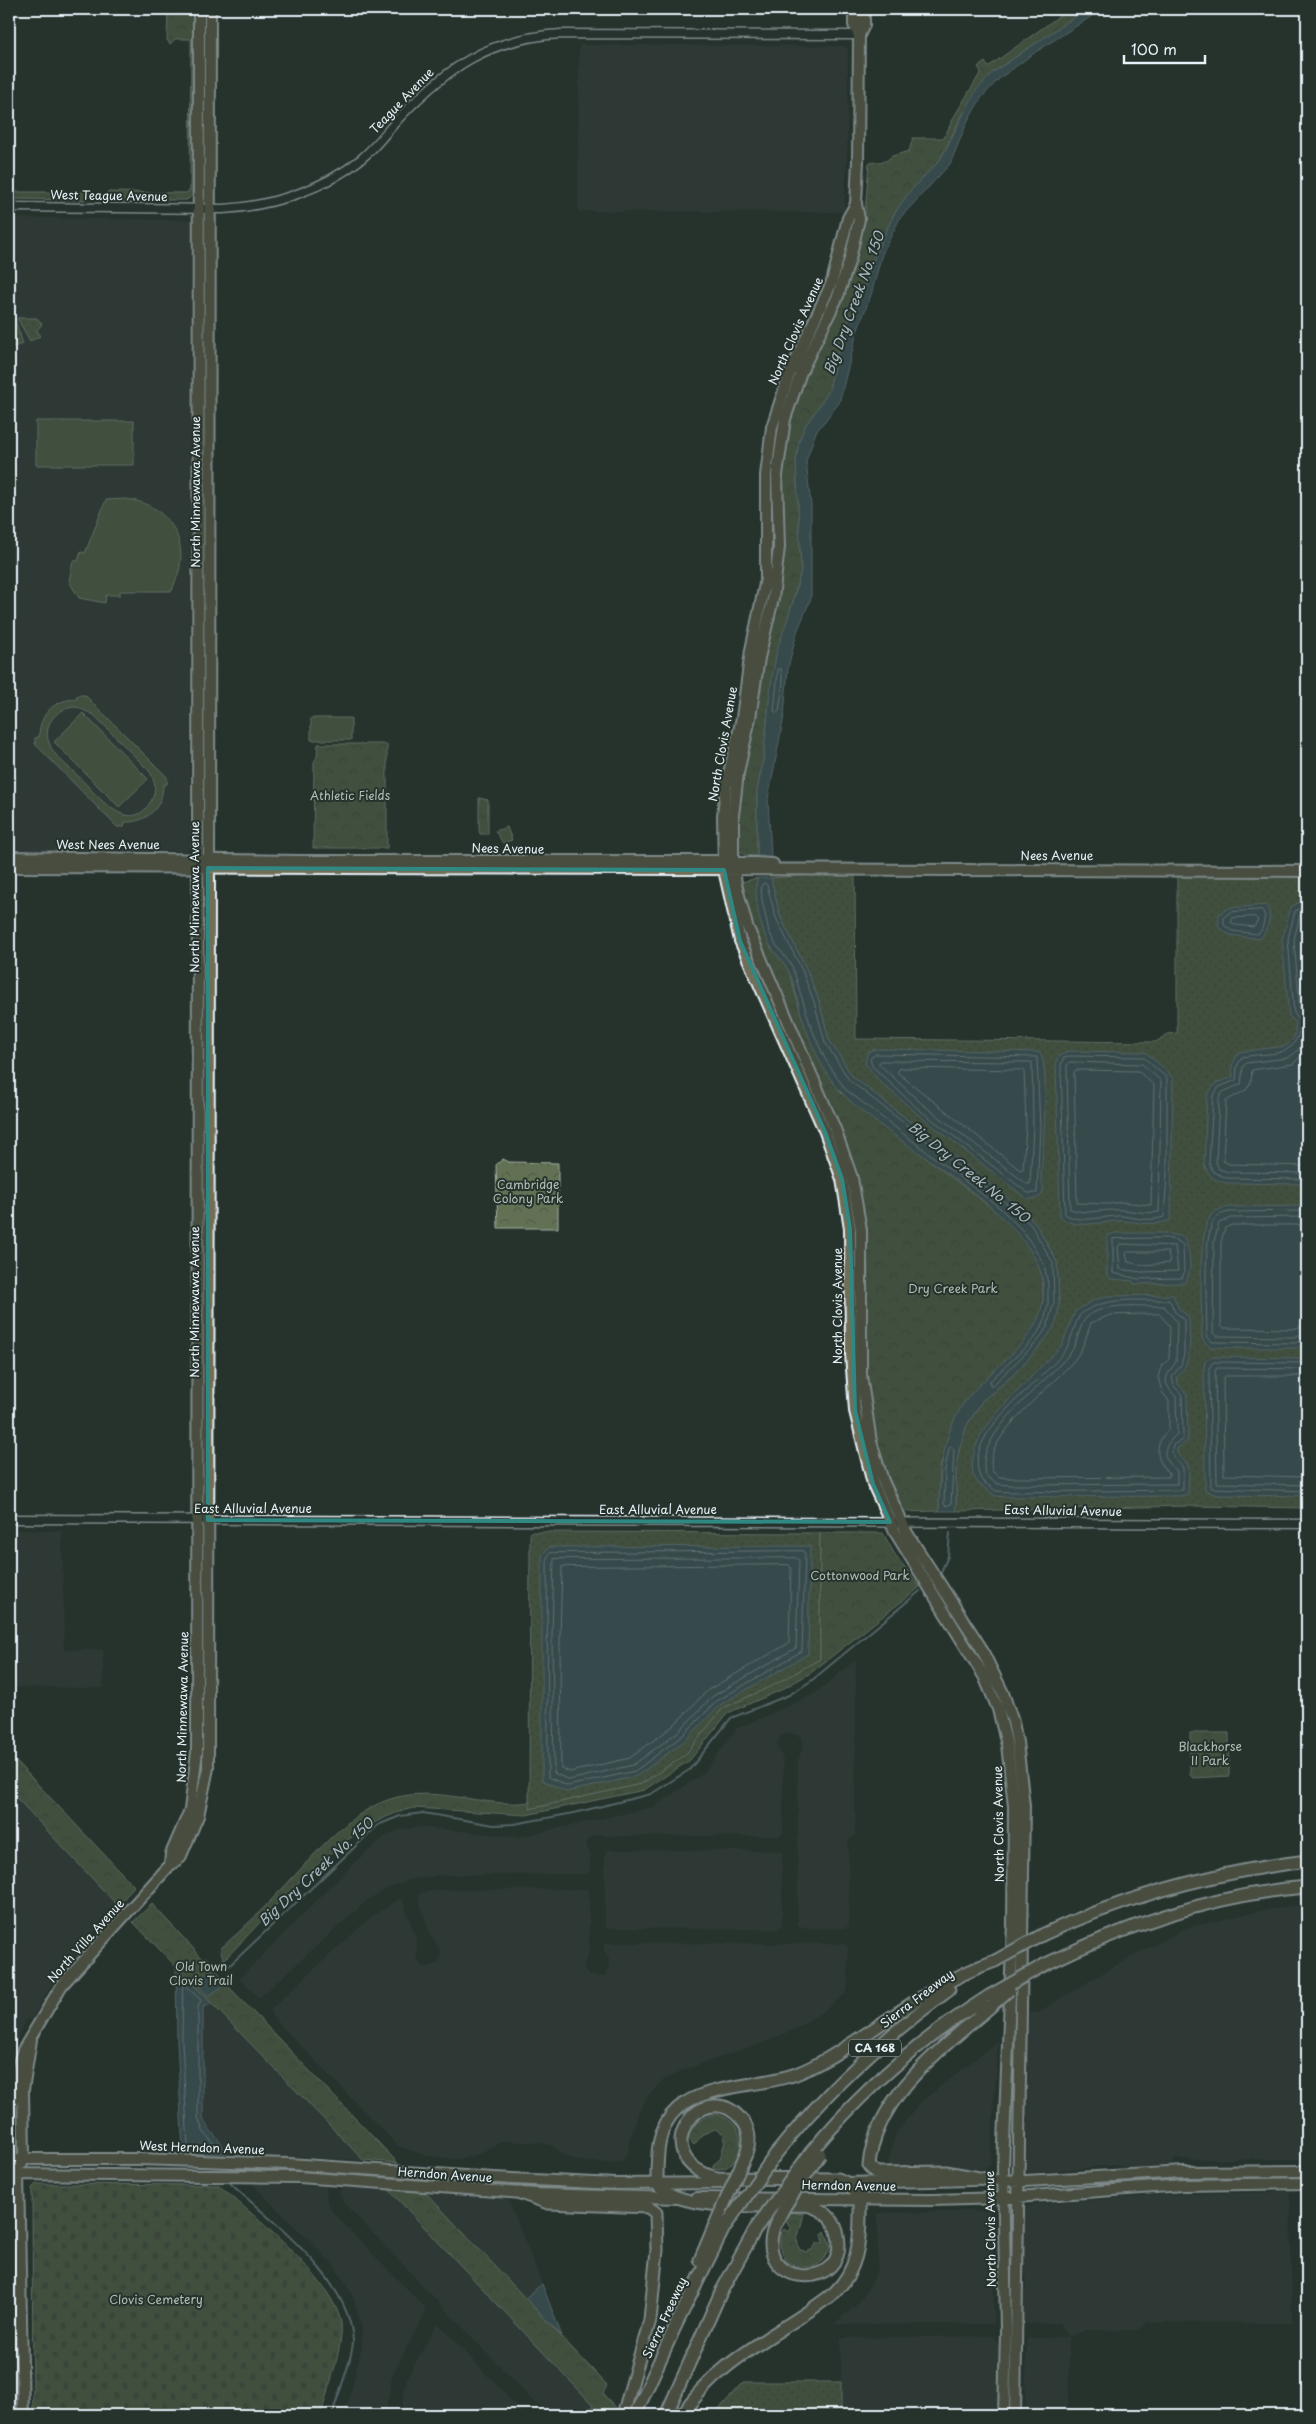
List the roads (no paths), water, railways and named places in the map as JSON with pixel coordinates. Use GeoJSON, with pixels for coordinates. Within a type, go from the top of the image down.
{"type":"FeatureCollection","features":[{"type":"Feature","properties":{"kind":"highway","name":"Sierra Freeway"},"geometry":{"type":"LineString","coordinates":[[637,2411],[719,2228],[774,2155],[807,2116],[853,2067],[910,2018],[954,1986],[994,1961],[1044,1934],[1106,1907],[1179,1884],[1228,1872],[1307,1861]]}},
{"type":"Feature","properties":{"kind":"highway","name":"CA 168"},"geometry":{"type":"LineString","coordinates":[[666,2415],[721,2292],[756,2228],[815,2153],[872,2086],[929,2036],[990,2001],[1026,1975],[1114,1933],[1164,1916],[1254,1894],[1307,1887]]}},
{"type":"Feature","properties":{"kind":"highway"},"geometry":{"type":"LineString","coordinates":[[815,2153],[785,2206],[775,2225],[771,2247],[777,2262],[783,2269],[799,2276],[808,2276],[823,2273],[833,2262],[838,2248],[837,2234],[828,2216],[815,2207],[806,2205],[714,2206],[663,2191],[657,2184],[660,2137],[668,2119],[688,2102],[703,2095],[796,2074],[820,2063],[972,1968],[994,1961]]}},
{"type":"Feature","properties":{"kind":"highway"},"geometry":{"type":"LineString","coordinates":[[990,2001],[917,2073],[894,2100],[882,2121],[869,2166],[879,2174],[946,2172],[990,2180]]}},
{"type":"Feature","properties":{"kind":"highway"},"geometry":{"type":"LineString","coordinates":[[682,2415],[701,2390],[733,2362],[823,2302],[846,2281],[853,2269],[859,2244],[860,2199],[855,2189],[847,2182],[838,2179],[717,2178],[702,2174],[692,2167],[682,2150],[680,2137],[690,2117],[704,2108],[716,2106],[732,2110],[740,2117],[748,2130],[749,2140],[746,2154],[719,2228]]}},
{"type":"Feature","properties":{"kind":"highway"},"geometry":{"type":"LineString","coordinates":[[520,2193],[548,2203],[648,2207],[656,2213],[657,2250],[654,2294],[645,2343],[623,2415]]}},
{"type":"Feature","properties":{"kind":"main road","name":"North Minnewawa Avenue"},"geometry":{"type":"LineString","coordinates":[[199,9],[209,449],[203,705]]}},
{"type":"Feature","properties":{"kind":"main road","name":"North Minnewawa Avenue"},"geometry":{"type":"LineString","coordinates":[[170,1865],[171,1854],[190,1810],[197,1767],[202,1520],[203,864],[199,367],[210,9]]}},
{"type":"Feature","properties":{"kind":"main road","name":"North Clovis Avenue"},"geometry":{"type":"LineString","coordinates":[[854,9],[854,25],[859,35]]}},
{"type":"Feature","properties":{"kind":"main road","name":"North Clovis Avenue"},"geometry":{"type":"LineString","coordinates":[[864,9],[864,25],[859,35],[856,204],[859,219],[845,278],[830,315],[801,372],[785,419],[777,475],[779,547],[773,599],[759,658],[750,718],[738,773],[729,866],[740,941],[825,1132],[842,1179],[850,1229],[851,1354],[855,1411],[873,1484],[890,1522],[968,1646],[984,1676],[998,1709],[1010,1763],[1014,1806],[1013,1922],[1002,2180],[1006,2331],[1004,2415]]}},
{"type":"Feature","properties":{"kind":"main road"},"geometry":{"type":"LineString","coordinates":[[199,367],[204,372],[204,425],[209,449]]}},
{"type":"Feature","properties":{"kind":"main road","name":"West Nees Avenue"},"geometry":{"type":"LineString","coordinates":[[9,857],[203,864]]}},
{"type":"Feature","properties":{"kind":"main road","name":"Nees Avenue"},"geometry":{"type":"LineString","coordinates":[[203,864],[729,866],[776,864],[807,868],[1307,871]]}},
{"type":"Feature","properties":{"kind":"main road","name":"West Nees Avenue"},"geometry":{"type":"LineString","coordinates":[[9,867],[203,864]]}},
{"type":"Feature","properties":{"kind":"main road","name":"North Clovis Avenue"},"geometry":{"type":"LineString","coordinates":[[729,866],[747,926],[835,1129],[852,1178],[861,1230],[861,1375],[871,1442],[883,1481],[901,1522],[934,1578],[980,1646],[1003,1693],[1015,1729],[1024,1792],[1014,2415]]}},
{"type":"Feature","properties":{"kind":"main road"},"geometry":{"type":"LineString","coordinates":[[851,1300],[856,1307],[856,1354],[861,1375]]}},
{"type":"Feature","properties":{"kind":"main road"},"geometry":{"type":"LineString","coordinates":[[968,1646],[977,1651],[993,1682],[1003,1693]]}},
{"type":"Feature","properties":{"kind":"main road","name":"North Villa Avenue"},"geometry":{"type":"LineString","coordinates":[[23,2415],[13,2174],[10,2159],[14,2089],[20,2058],[45,2010],[62,1985],[170,1865]]}},
{"type":"Feature","properties":{"kind":"main road"},"geometry":{"type":"LineString","coordinates":[[1009,1981],[1015,2008],[1014,2042],[1021,2048]]}},
{"type":"Feature","properties":{"kind":"main road","name":"North Villa Avenue"},"geometry":{"type":"LineString","coordinates":[[13,2174],[24,2159],[23,2090],[31,2040]]}},
{"type":"Feature","properties":{"kind":"main road"},"geometry":{"type":"LineString","coordinates":[[1006,2055],[1014,2060],[1013,2085],[1019,2112]]}},
{"type":"Feature","properties":{"kind":"main road","name":"West Herndon Avenue"},"geometry":{"type":"LineString","coordinates":[[10,2159],[138,2159],[395,2170]]}},
{"type":"Feature","properties":{"kind":"main road","name":"Herndon Avenue"},"geometry":{"type":"LineString","coordinates":[[395,2170],[555,2182],[657,2184],[1018,2181],[1184,2172],[1307,2170]]}},
{"type":"Feature","properties":{"kind":"main road"},"geometry":{"type":"LineString","coordinates":[[1183,2185],[1189,2178],[1238,2177],[1260,2170]]}},
{"type":"Feature","properties":{"kind":"main road"},"geometry":{"type":"LineString","coordinates":[[1098,2191],[1130,2181],[1173,2179],[1184,2172]]}},
{"type":"Feature","properties":{"kind":"main road","name":"West Herndon Avenue"},"geometry":{"type":"LineString","coordinates":[[13,2174],[233,2175],[391,2183]]}},
{"type":"Feature","properties":{"kind":"main road","name":"Herndon Avenue"},"geometry":{"type":"LineString","coordinates":[[391,2183],[520,2193],[682,2198],[860,2199],[1003,2198],[1183,2185],[1307,2183]]}},
{"type":"Feature","properties":{"kind":"main road"},"geometry":{"type":"LineString","coordinates":[[1004,2266],[1009,2292],[1011,2324],[1016,2330]]}},
{"type":"Feature","properties":{"kind":"street","name":"Teague Avenue"},"geometry":{"type":"LineString","coordinates":[[204,209],[245,207],[279,199],[313,188],[334,177],[368,153],[420,96],[442,76],[477,54],[509,42],[561,34],[859,35]]}},
{"type":"Feature","properties":{"kind":"street","name":"West Teague Avenue"},"geometry":{"type":"LineString","coordinates":[[9,207],[204,209]]}},
{"type":"Feature","properties":{"kind":"street"},"geometry":{"type":"LineString","coordinates":[[9,862],[23,862],[27,857]]}},
{"type":"Feature","properties":{"kind":"street","name":"East Alluvial Avenue"},"geometry":{"type":"LineString","coordinates":[[9,1519],[1307,1524]]}},
{"type":"Feature","properties":{"kind":"water"},"geometry":{"type":"Polygon","coordinates":[[[1086,9],[1103,9],[1037,51],[1000,78],[982,97],[968,120],[950,164],[900,218],[882,254],[871,295],[857,332],[839,403],[816,432],[806,461],[811,505],[811,598],[797,632],[788,668],[784,716],[768,799],[771,856],[757,856],[757,791],[763,761],[771,683],[777,650],[793,602],[801,570],[796,460],[799,441],[805,426],[828,393],[840,344],[852,311],[865,287],[875,255],[894,214],[910,191],[940,160],[975,92],[992,73],[1086,9]]]}},
{"type":"Feature","properties":{"kind":"water"},"geometry":{"type":"Polygon","coordinates":[[[757,878],[771,878],[780,916],[806,968],[819,1001],[829,1040],[853,1077],[1009,1199],[1035,1222],[1057,1262],[1059,1303],[1057,1319],[1052,1330],[1042,1344],[1013,1375],[982,1401],[967,1425],[959,1450],[956,1470],[956,1511],[939,1511],[941,1472],[949,1434],[960,1409],[971,1394],[1014,1352],[1027,1337],[1037,1321],[1043,1303],[1043,1283],[1034,1257],[1015,1231],[989,1205],[865,1113],[842,1093],[829,1077],[809,1037],[789,972],[771,947],[763,931],[757,904],[757,878]]]}},
{"type":"Feature","properties":{"kind":"water"},"geometry":{"type":"Polygon","coordinates":[[[1301,901],[1307,901],[1307,1184],[1222,1182],[1212,1177],[1204,1164],[1207,1095],[1216,1083],[1233,1077],[1232,1065],[1239,1052],[1286,1046],[1294,1038],[1296,1023],[1289,1016],[1282,939],[1291,907],[1301,901]]]}},
{"type":"Feature","properties":{"kind":"water"},"geometry":{"type":"Polygon","coordinates":[[[1267,905],[1269,923],[1260,939],[1230,935],[1218,927],[1219,914],[1229,908],[1267,905]]]}},
{"type":"Feature","properties":{"kind":"water"},"geometry":{"type":"Polygon","coordinates":[[[875,1049],[1039,1052],[1043,1060],[1045,1073],[1041,1176],[1043,1189],[1041,1196],[1035,1199],[1027,1199],[914,1111],[880,1082],[865,1063],[868,1052],[875,1049]]]}},
{"type":"Feature","properties":{"kind":"water"},"geometry":{"type":"Polygon","coordinates":[[[1068,1051],[1144,1052],[1160,1064],[1173,1079],[1171,1215],[1169,1221],[1145,1223],[1121,1221],[1081,1224],[1066,1221],[1060,1216],[1056,1063],[1058,1057],[1068,1051]]]}},
{"type":"Feature","properties":{"kind":"water"},"geometry":{"type":"Polygon","coordinates":[[[1307,1206],[1307,1342],[1297,1348],[1210,1347],[1202,1338],[1201,1293],[1203,1240],[1210,1217],[1218,1210],[1230,1207],[1307,1206]]]}},
{"type":"Feature","properties":{"kind":"water"},"geometry":{"type":"Polygon","coordinates":[[[1115,1233],[1166,1233],[1183,1237],[1188,1247],[1190,1260],[1187,1279],[1184,1283],[1134,1284],[1133,1281],[1111,1279],[1107,1274],[1107,1238],[1115,1233]]]}},
{"type":"Feature","properties":{"kind":"water"},"geometry":{"type":"Polygon","coordinates":[[[1173,1295],[1179,1309],[1189,1317],[1190,1341],[1188,1357],[1186,1364],[1177,1377],[1178,1384],[1187,1394],[1187,1442],[1177,1448],[1177,1453],[1187,1463],[1189,1470],[1188,1494],[1181,1496],[1010,1497],[995,1496],[978,1483],[973,1475],[972,1463],[975,1448],[981,1434],[1002,1407],[1062,1345],[1075,1311],[1094,1300],[1108,1296],[1173,1295]]]}},
{"type":"Feature","properties":{"kind":"water"},"geometry":{"type":"Polygon","coordinates":[[[1211,1357],[1307,1358],[1307,1496],[1216,1495],[1205,1490],[1204,1368],[1205,1361],[1211,1357]]]}},
{"type":"Feature","properties":{"kind":"water"},"geometry":{"type":"Polygon","coordinates":[[[810,1546],[808,1654],[720,1705],[686,1740],[637,1776],[567,1792],[542,1780],[542,1555],[549,1547],[810,1546]]]}},
{"type":"Feature","properties":{"kind":"water"},"geometry":{"type":"Polygon","coordinates":[[[176,1967],[212,2004],[203,2007],[203,2117],[208,2127],[222,2144],[226,2154],[183,2153],[177,2043],[176,1967]]]}},
{"type":"Feature","properties":{"kind":"water"},"geometry":{"type":"Polygon","coordinates":[[[213,1969],[225,1985],[208,1996],[195,1982],[213,1969]]]}},
{"type":"Feature","properties":{"kind":"water"},"geometry":{"type":"Polygon","coordinates":[[[542,2284],[562,2336],[525,2298],[542,2284]]]}},
{"type":"Feature","properties":{"kind":"waterway","name":"Big Dry Creek No. 150"},"geometry":{"type":"LineString","coordinates":[[941,1572],[948,1556],[950,1533]]}},
{"type":"Feature","properties":{"kind":"waterway","name":"Big Dry Creek No. 150"},"geometry":{"type":"LineString","coordinates":[[229,1966],[378,1825],[400,1816],[423,1813],[494,1825],[514,1824],[574,1813],[651,1794],[689,1770],[731,1718],[789,1695],[811,1681],[920,1591]]}},
{"type":"Feature","properties":{"kind":"waterway","name":"Big Dry Creek No. 150"},"geometry":{"type":"LineString","coordinates":[[231,2184],[307,2254],[339,2296],[349,2318],[353,2341],[352,2349],[332,2415]]}},
{"type":"Feature","properties":{"kind":"park label","name":"Athletic Fields"},"geometry":{"type":"Point","coordinates":[350,796]}},
{"type":"Feature","properties":{"kind":"park label","name":"Cambridge Colony Park"},"geometry":{"type":"Point","coordinates":[528,1192]}},
{"type":"Feature","properties":{"kind":"park label","name":"Dry Creek Park"},"geometry":{"type":"Point","coordinates":[953,1289]}},
{"type":"Feature","properties":{"kind":"park label","name":"Cottonwood Park"},"geometry":{"type":"Point","coordinates":[860,1576]}},
{"type":"Feature","properties":{"kind":"park label","name":"Blackhorse II Park"},"geometry":{"type":"Point","coordinates":[1210,1754]}},
{"type":"Feature","properties":{"kind":"park label","name":"Old Town Clovis Trail"},"geometry":{"type":"Point","coordinates":[201,1974]}},
{"type":"Feature","properties":{"kind":"park label","name":"Clovis Cemetery"},"geometry":{"type":"Point","coordinates":[156,2300]}}]}
